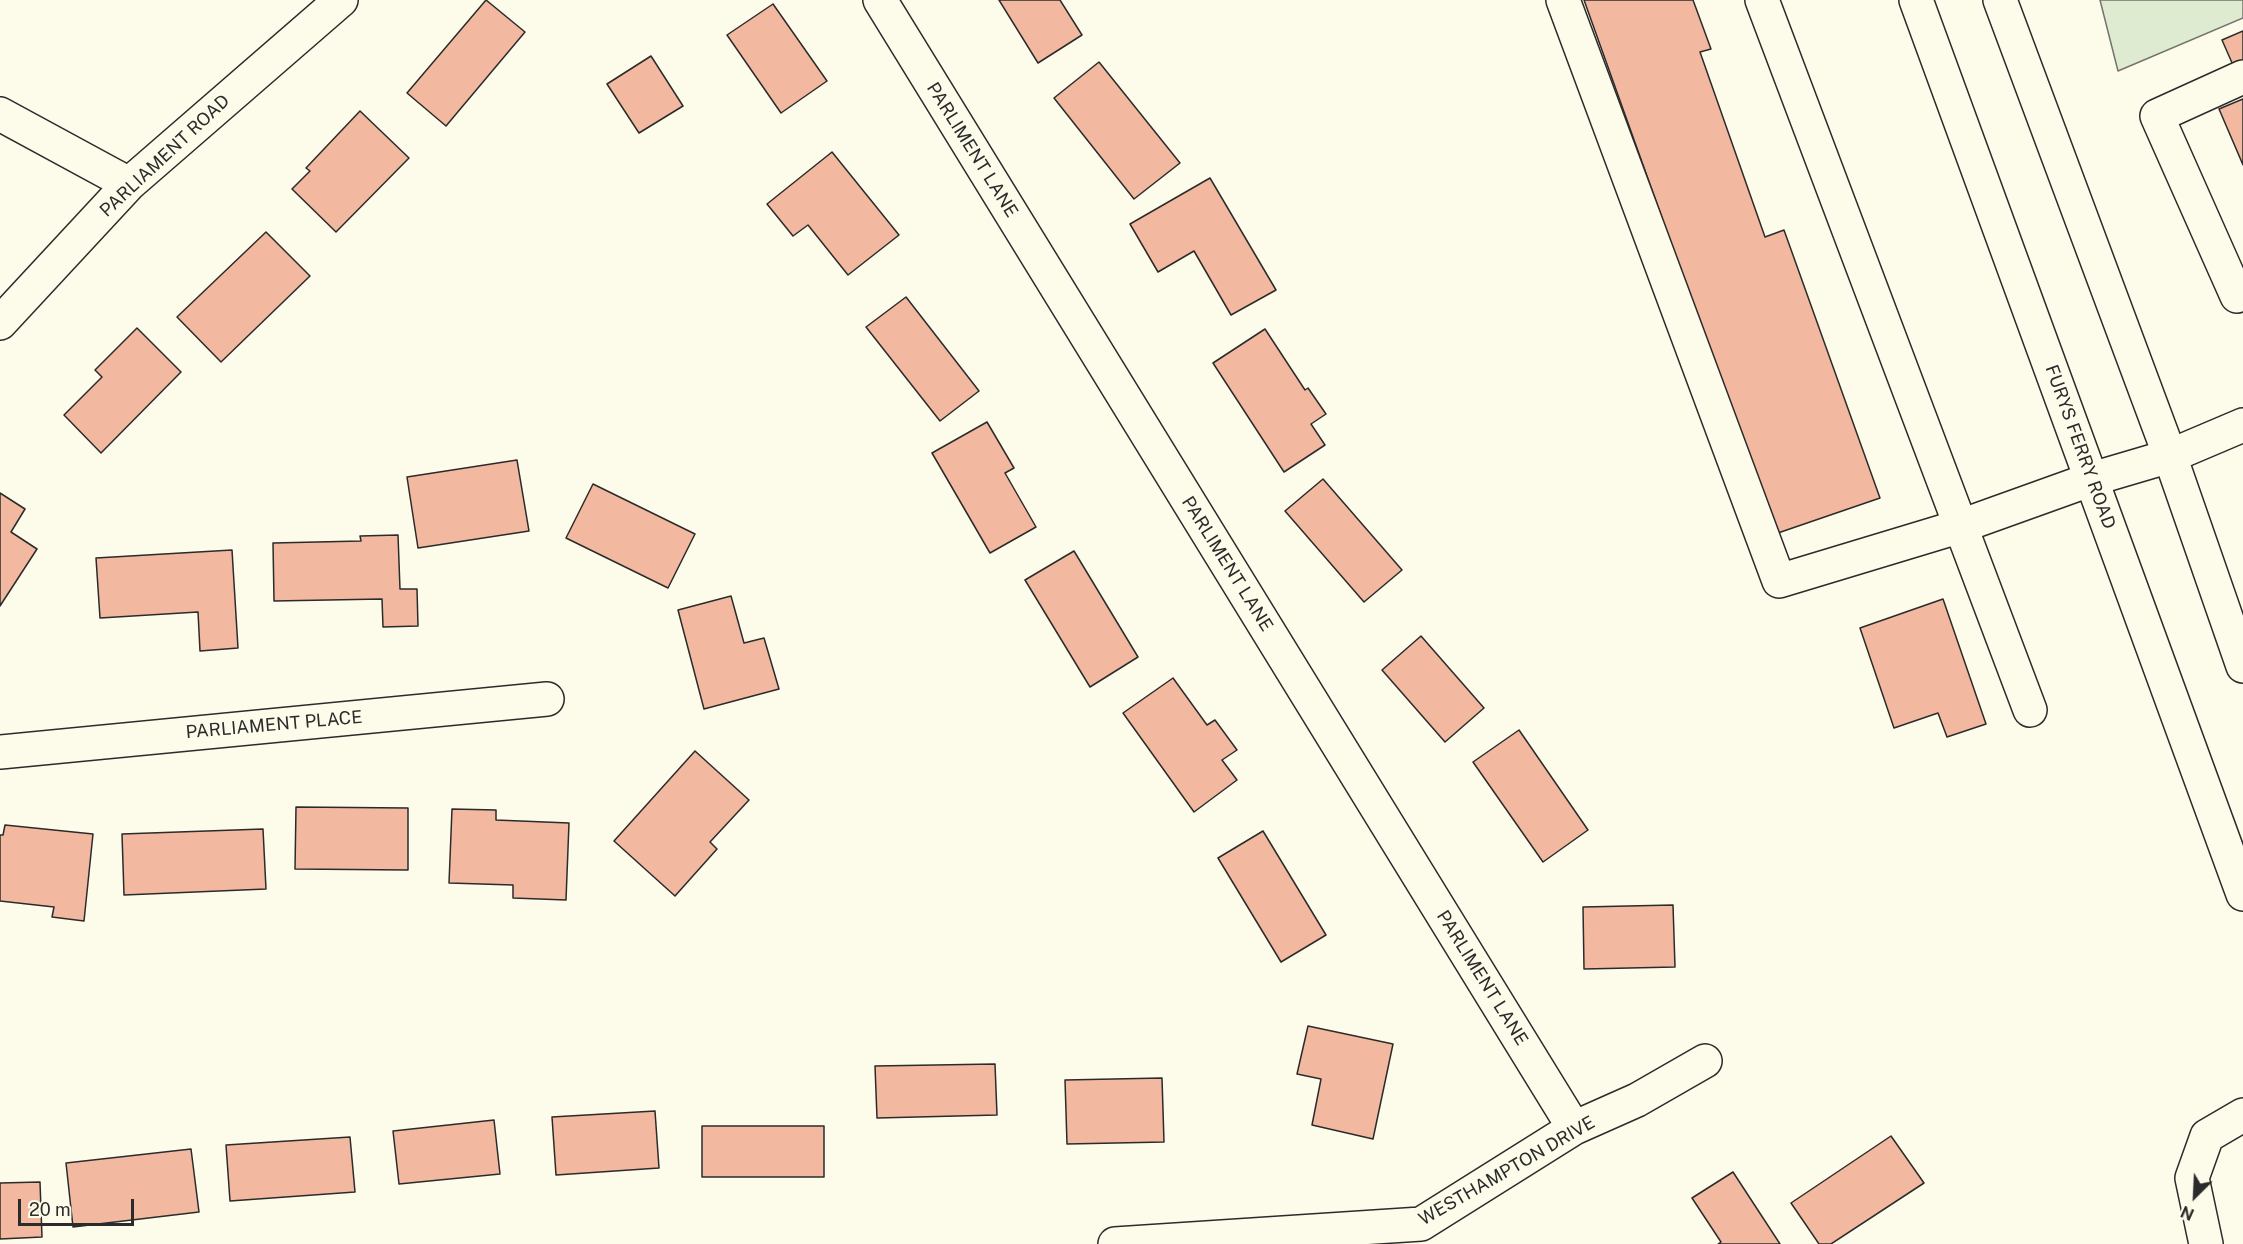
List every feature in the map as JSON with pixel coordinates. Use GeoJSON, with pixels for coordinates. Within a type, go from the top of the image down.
{"type":"FeatureCollection","features":[{"type":"Feature","properties":{"kind":"street","name":"PARLIAMENT ROAD"},"geometry":{"type":"LineString","coordinates":[[0,323],[129,184],[341,0]]}},
{"type":"Feature","properties":{"kind":"street","name":"PARLIMENT LANE"},"geometry":{"type":"LineString","coordinates":[[880,0],[1574,1128]]}},
{"type":"Feature","properties":{"kind":"street"},"geometry":{"type":"LineString","coordinates":[[1563,0],[1779,581],[1961,526],[2092,479],[2170,456],[2243,425]]}},
{"type":"Feature","properties":{"kind":"street"},"geometry":{"type":"LineString","coordinates":[[1762,0],[2030,710]]}},
{"type":"Feature","properties":{"kind":"street","name":"FURYS FERRY ROAD"},"geometry":{"type":"LineString","coordinates":[[1916,0],[2243,894]]}},
{"type":"Feature","properties":{"kind":"street"},"geometry":{"type":"LineString","coordinates":[[2000,0],[2170,456],[2243,666]]}},
{"type":"Feature","properties":{"kind":"street"},"geometry":{"type":"LineString","coordinates":[[2241,300],[2157,116],[2243,77]]}},
{"type":"Feature","properties":{"kind":"street"},"geometry":{"type":"LineString","coordinates":[[0,114],[129,184]]}},
{"type":"Feature","properties":{"kind":"street","name":"PARLIAMENT PLACE"},"geometry":{"type":"LineString","coordinates":[[0,752],[547,699]]}},
{"type":"Feature","properties":{"kind":"street","name":"WESTHAMPTON DRIVE"},"geometry":{"type":"LineString","coordinates":[[1115,1244],[1421,1224],[1574,1128],[1637,1100],[1705,1061]]}},
{"type":"Feature","properties":{"kind":"street"},"geometry":{"type":"LineString","coordinates":[[2206,1244],[2192,1178],[2207,1136],[2243,1115]]}},
{"type":"Feature","properties":{"kind":"green space"},"geometry":{"type":"Polygon","coordinates":[[[2100,0],[2243,0],[2243,18],[2118,71],[2100,0]]]}},
{"type":"Feature","properties":{"kind":"building"},"geometry":{"type":"Polygon","coordinates":[[[486,0],[525,32],[446,126],[407,93],[486,0]]]}},
{"type":"Feature","properties":{"kind":"building"},"geometry":{"type":"Polygon","coordinates":[[[999,0],[1060,0],[1082,35],[1038,63],[999,0]]]}},
{"type":"Feature","properties":{"kind":"building"},"geometry":{"type":"Polygon","coordinates":[[[1584,0],[1693,0],[1711,49],[1700,52],[1765,237],[1784,230],[1880,498],[1775,534],[1584,0]]]}},
{"type":"Feature","properties":{"kind":"building"},"geometry":{"type":"Polygon","coordinates":[[[773,4],[827,81],[781,113],[727,35],[773,4]]]}},
{"type":"Feature","properties":{"kind":"building"},"geometry":{"type":"Polygon","coordinates":[[[2243,31],[2243,88],[2222,40],[2243,31]]]}},
{"type":"Feature","properties":{"kind":"building"},"geometry":{"type":"Polygon","coordinates":[[[651,56],[683,106],[639,133],[607,84],[651,56]]]}},
{"type":"Feature","properties":{"kind":"building"},"geometry":{"type":"Polygon","coordinates":[[[1099,62],[1180,163],[1134,199],[1054,98],[1099,62]]]}},
{"type":"Feature","properties":{"kind":"building"},"geometry":{"type":"Polygon","coordinates":[[[2243,99],[2243,165],[2219,109],[2243,99]]]}},
{"type":"Feature","properties":{"kind":"building"},"geometry":{"type":"Polygon","coordinates":[[[360,111],[409,158],[336,232],[292,189],[310,171],[306,168],[360,111]]]}},
{"type":"Feature","properties":{"kind":"building"},"geometry":{"type":"Polygon","coordinates":[[[832,152],[899,235],[848,275],[808,225],[793,236],[767,204],[832,152]]]}},
{"type":"Feature","properties":{"kind":"building"},"geometry":{"type":"Polygon","coordinates":[[[1210,178],[1276,290],[1231,315],[1194,251],[1158,272],[1130,224],[1210,178]]]}},
{"type":"Feature","properties":{"kind":"building"},"geometry":{"type":"Polygon","coordinates":[[[266,232],[310,276],[221,362],[177,317],[266,232]]]}},
{"type":"Feature","properties":{"kind":"building"},"geometry":{"type":"Polygon","coordinates":[[[906,297],[979,391],[940,421],[866,327],[906,297]]]}},
{"type":"Feature","properties":{"kind":"building"},"geometry":{"type":"Polygon","coordinates":[[[137,328],[181,372],[101,453],[64,415],[102,377],[95,370],[137,328]]]}},
{"type":"Feature","properties":{"kind":"building"},"geometry":{"type":"Polygon","coordinates":[[[1265,329],[1305,390],[1308,388],[1326,414],[1311,424],[1325,445],[1284,472],[1213,363],[1265,329]]]}},
{"type":"Feature","properties":{"kind":"building"},"geometry":{"type":"Polygon","coordinates":[[[987,422],[1014,468],[1005,473],[1036,527],[990,553],[932,453],[987,422]]]}},
{"type":"Feature","properties":{"kind":"building"},"geometry":{"type":"Polygon","coordinates":[[[517,460],[529,531],[418,548],[407,477],[517,460]]]}},
{"type":"Feature","properties":{"kind":"building"},"geometry":{"type":"Polygon","coordinates":[[[1323,479],[1402,570],[1364,602],[1285,511],[1323,479]]]}},
{"type":"Feature","properties":{"kind":"building"},"geometry":{"type":"Polygon","coordinates":[[[593,484],[695,534],[668,588],[566,538],[593,484]]]}},
{"type":"Feature","properties":{"kind":"building"},"geometry":{"type":"Polygon","coordinates":[[[0,493],[25,509],[11,532],[37,549],[0,606],[0,493]]]}},
{"type":"Feature","properties":{"kind":"building"},"geometry":{"type":"Polygon","coordinates":[[[398,535],[400,589],[417,589],[418,626],[383,627],[382,599],[274,601],[273,543],[361,541],[360,536],[398,535]]]}},
{"type":"Feature","properties":{"kind":"building"},"geometry":{"type":"Polygon","coordinates":[[[232,550],[238,648],[200,651],[198,612],[100,618],[96,558],[232,550]]]}},
{"type":"Feature","properties":{"kind":"building"},"geometry":{"type":"Polygon","coordinates":[[[1074,551],[1138,657],[1090,687],[1025,580],[1074,551]]]}},
{"type":"Feature","properties":{"kind":"building"},"geometry":{"type":"Polygon","coordinates":[[[731,596],[744,643],[764,638],[779,689],[704,709],[678,610],[731,596]]]}},
{"type":"Feature","properties":{"kind":"building"},"geometry":{"type":"Polygon","coordinates":[[[1943,599],[1986,724],[1947,737],[1938,713],[1894,728],[1860,628],[1943,599]]]}},
{"type":"Feature","properties":{"kind":"building"},"geometry":{"type":"Polygon","coordinates":[[[1421,636],[1484,708],[1445,742],[1382,670],[1421,636]]]}},
{"type":"Feature","properties":{"kind":"building"},"geometry":{"type":"Polygon","coordinates":[[[1173,678],[1207,725],[1215,720],[1237,750],[1222,760],[1237,780],[1194,812],[1123,713],[1173,678]]]}},
{"type":"Feature","properties":{"kind":"building"},"geometry":{"type":"Polygon","coordinates":[[[1519,730],[1588,830],[1543,862],[1473,762],[1519,730]]]}},
{"type":"Feature","properties":{"kind":"building"},"geometry":{"type":"Polygon","coordinates":[[[695,751],[749,800],[710,842],[717,849],[675,896],[614,841],[695,751]]]}},
{"type":"Feature","properties":{"kind":"building"},"geometry":{"type":"Polygon","coordinates":[[[296,807],[408,808],[408,870],[295,869],[296,807]]]}},
{"type":"Feature","properties":{"kind":"building"},"geometry":{"type":"Polygon","coordinates":[[[452,809],[496,810],[496,820],[569,823],[566,900],[513,898],[513,885],[449,883],[452,809]]]}},
{"type":"Feature","properties":{"kind":"building"},"geometry":{"type":"Polygon","coordinates":[[[5,825],[93,834],[84,921],[52,917],[54,907],[0,901],[0,835],[3,835],[5,825]]]}},
{"type":"Feature","properties":{"kind":"building"},"geometry":{"type":"Polygon","coordinates":[[[263,829],[266,889],[124,895],[122,834],[263,829]]]}},
{"type":"Feature","properties":{"kind":"building"},"geometry":{"type":"Polygon","coordinates":[[[1263,831],[1326,935],[1281,962],[1218,858],[1263,831]]]}},
{"type":"Feature","properties":{"kind":"building"},"geometry":{"type":"Polygon","coordinates":[[[1673,905],[1675,967],[1584,969],[1583,907],[1673,905]]]}},
{"type":"Feature","properties":{"kind":"building"},"geometry":{"type":"Polygon","coordinates":[[[1308,1026],[1393,1044],[1373,1139],[1312,1125],[1321,1079],[1297,1074],[1308,1026]]]}},
{"type":"Feature","properties":{"kind":"building"},"geometry":{"type":"Polygon","coordinates":[[[995,1064],[997,1115],[877,1118],[875,1066],[995,1064]]]}},
{"type":"Feature","properties":{"kind":"building"},"geometry":{"type":"Polygon","coordinates":[[[1162,1078],[1164,1142],[1067,1144],[1065,1080],[1162,1078]]]}},
{"type":"Feature","properties":{"kind":"building"},"geometry":{"type":"Polygon","coordinates":[[[655,1111],[659,1168],[556,1175],[552,1117],[655,1111]]]}},
{"type":"Feature","properties":{"kind":"building"},"geometry":{"type":"Polygon","coordinates":[[[494,1120],[500,1174],[399,1184],[393,1131],[494,1120]]]}},
{"type":"Feature","properties":{"kind":"building"},"geometry":{"type":"Polygon","coordinates":[[[702,1126],[824,1126],[824,1177],[702,1177],[702,1126]]]}},
{"type":"Feature","properties":{"kind":"building"},"geometry":{"type":"Polygon","coordinates":[[[1891,1136],[1924,1183],[1831,1244],[1819,1244],[1791,1203],[1891,1136]]]}},
{"type":"Feature","properties":{"kind":"building"},"geometry":{"type":"Polygon","coordinates":[[[350,1137],[355,1192],[230,1201],[226,1145],[350,1137]]]}},
{"type":"Feature","properties":{"kind":"building"},"geometry":{"type":"Polygon","coordinates":[[[191,1149],[199,1212],[73,1227],[66,1163],[191,1149]]]}},
{"type":"Feature","properties":{"kind":"building"},"geometry":{"type":"Polygon","coordinates":[[[1733,1172],[1780,1244],[1718,1244],[1721,1242],[1692,1198],[1733,1172]]]}},
{"type":"Feature","properties":{"kind":"building"},"geometry":{"type":"Polygon","coordinates":[[[40,1182],[42,1237],[0,1239],[0,1183],[40,1182]]]}}]}
